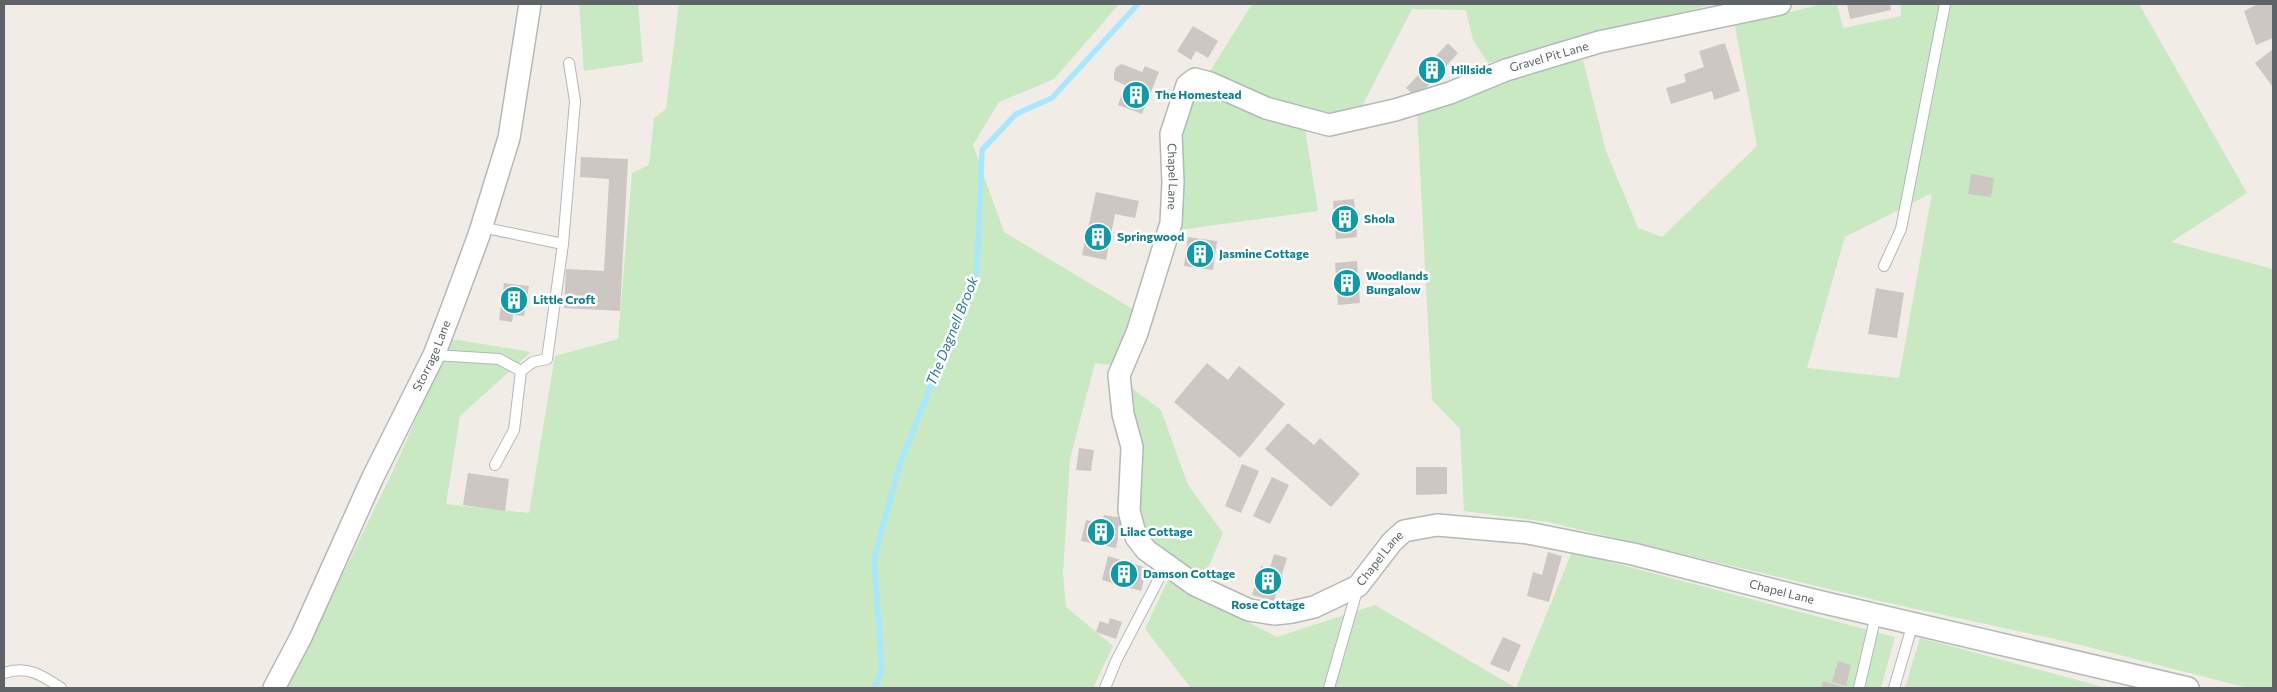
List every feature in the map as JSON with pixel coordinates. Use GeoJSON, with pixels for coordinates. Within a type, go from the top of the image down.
{"type":"FeatureCollection","features":[{"type":"Feature","properties":{"kind":"street","name":"Storrage Lane"},"geometry":{"type":"LineString","coordinates":[[274,688],[301,637],[398,423],[434,355],[481,227],[509,138],[530,4]]}},
{"type":"Feature","properties":{"kind":"street","name":"Gravel Pit Lane"},"geometry":{"type":"LineString","coordinates":[[1210,83],[1266,108],[1330,125],[1395,110],[1450,93],[1506,70],[1599,42],[1780,4]]}},
{"type":"Feature","properties":{"kind":"street","name":"Chapel Lane"},"geometry":{"type":"LineString","coordinates":[[1210,83],[1195,79],[1187,85],[1171,134],[1173,182],[1171,223],[1137,333],[1119,374],[1123,414],[1132,447],[1129,511],[1136,537],[1146,550],[1212,594],[1261,613],[1275,614],[1314,607],[1358,586],[1392,542],[1404,531],[1437,525],[1528,533],[1633,554],[1876,615],[2182,688]]}},
{"type":"Feature","properties":{"kind":"lane"},"geometry":{"type":"LineString","coordinates":[[1884,266],[1901,229],[1945,4]]}},
{"type":"Feature","properties":{"kind":"lane"},"geometry":{"type":"LineString","coordinates":[[495,465],[514,430],[521,371],[534,362],[547,359],[563,244],[575,102],[569,62]]}},
{"type":"Feature","properties":{"kind":"lane"},"geometry":{"type":"LineString","coordinates":[[481,227],[563,244]]}},
{"type":"Feature","properties":{"kind":"lane"},"geometry":{"type":"LineString","coordinates":[[434,355],[499,359],[521,371]]}},
{"type":"Feature","properties":{"kind":"lane"},"geometry":{"type":"LineString","coordinates":[[1105,688],[1116,661],[1166,565]]}},
{"type":"Feature","properties":{"kind":"lane"},"geometry":{"type":"LineString","coordinates":[[1329,688],[1358,586]]}},
{"type":"Feature","properties":{"kind":"lane"},"geometry":{"type":"LineString","coordinates":[[1859,688],[1876,615]]}},
{"type":"Feature","properties":{"kind":"lane"},"geometry":{"type":"LineString","coordinates":[[1894,688],[1913,623]]}},
{"type":"Feature","properties":{"kind":"lane"},"geometry":{"type":"LineString","coordinates":[[4,673],[16,669],[30,670],[40,674],[61,688]]}},
{"type":"Feature","properties":{"kind":"green space"},"geometry":{"type":"Polygon","coordinates":[[[579,4],[638,4],[643,62],[584,71],[579,4]]]}},
{"type":"Feature","properties":{"kind":"green space"},"geometry":{"type":"Polygon","coordinates":[[[679,4],[1119,4],[1054,79],[999,102],[973,145],[1004,232],[1136,311],[1112,365],[1095,363],[1070,459],[1063,573],[1066,607],[1113,646],[1093,688],[287,688],[393,471],[451,339],[531,352],[460,416],[446,504],[529,513],[555,356],[618,339],[632,173],[649,165],[654,118],[666,109],[679,4]]]}},
{"type":"Feature","properties":{"kind":"green space"},"geometry":{"type":"Polygon","coordinates":[[[1252,4],[1714,4],[1488,63],[1473,40],[1466,10],[1412,9],[1358,114],[1308,115],[1209,73],[1252,4]]]}},
{"type":"Feature","properties":{"kind":"green space"},"geometry":{"type":"Polygon","coordinates":[[[1822,4],[1837,4],[1843,28],[1901,16],[1901,4],[2139,4],[2247,193],[2171,242],[2273,269],[2273,688],[2248,688],[2073,643],[1884,602],[1548,522],[1464,511],[1460,429],[1432,400],[1417,111],[1524,71],[1583,60],[1606,151],[1638,228],[1662,237],[1757,146],[1735,26],[1822,4]],[[1932,193],[1845,237],[1807,368],[1899,378],[1932,193]]]}},
{"type":"Feature","properties":{"kind":"green space"},"geometry":{"type":"Polygon","coordinates":[[[1197,87],[1305,129],[1318,211],[1179,230],[1177,138],[1197,87]]]}},
{"type":"Feature","properties":{"kind":"green space"},"geometry":{"type":"Polygon","coordinates":[[[1126,384],[1161,410],[1188,485],[1223,533],[1203,580],[1143,539],[1135,478],[1138,429],[1126,384]]]}},
{"type":"Feature","properties":{"kind":"green space"},"geometry":{"type":"Polygon","coordinates":[[[1572,552],[1895,637],[1881,688],[1516,688],[1572,552]]]}},
{"type":"Feature","properties":{"kind":"green space"},"geometry":{"type":"Polygon","coordinates":[[[1168,580],[1277,637],[1375,605],[1516,688],[1191,688],[1145,629],[1168,580]]]}},
{"type":"Feature","properties":{"kind":"green space"},"geometry":{"type":"Polygon","coordinates":[[[1920,638],[2107,688],[1905,688],[1920,638]]]}},
{"type":"Feature","properties":{"kind":"building"},"geometry":{"type":"Polygon","coordinates":[[[1847,4],[1890,4],[1891,10],[1850,19],[1847,4]]]}},
{"type":"Feature","properties":{"kind":"building"},"geometry":{"type":"Polygon","coordinates":[[[2258,4],[2273,4],[2273,38],[2256,45],[2244,11],[2258,4]]]}},
{"type":"Feature","properties":{"kind":"building"},"geometry":{"type":"Polygon","coordinates":[[[1193,26],[1218,41],[1208,58],[1196,51],[1191,60],[1177,51],[1193,26]]]}},
{"type":"Feature","properties":{"kind":"building","name":"Hillside"},"geometry":{"type":"Polygon","coordinates":[[[1448,43],[1458,53],[1417,98],[1406,88],[1448,43]]]}},
{"type":"Feature","properties":{"kind":"building"},"geometry":{"type":"Polygon","coordinates":[[[1725,43],[1740,91],[1714,100],[1712,91],[1671,104],[1666,88],[1686,82],[1684,74],[1704,67],[1699,51],[1725,43]]]}},
{"type":"Feature","properties":{"kind":"building"},"geometry":{"type":"Polygon","coordinates":[[[2273,49],[2273,87],[2255,63],[2273,49]]]}},
{"type":"Feature","properties":{"kind":"building","name":"The Homestead"},"geometry":{"type":"Polygon","coordinates":[[[1122,64],[1142,72],[1145,66],[1159,72],[1142,114],[1118,105],[1125,85],[1114,80],[1114,74],[1116,67],[1122,64]]]}},
{"type":"Feature","properties":{"kind":"building"},"geometry":{"type":"Polygon","coordinates":[[[581,157],[628,159],[620,311],[564,308],[566,269],[604,271],[609,179],[580,177],[581,157]]]}},
{"type":"Feature","properties":{"kind":"building"},"geometry":{"type":"Polygon","coordinates":[[[1971,174],[1994,178],[1991,197],[1968,194],[1971,174]]]}},
{"type":"Feature","properties":{"kind":"building","name":"Springwood"},"geometry":{"type":"Polygon","coordinates":[[[1096,192],[1139,201],[1135,218],[1115,214],[1106,260],[1082,255],[1096,192]]]}},
{"type":"Feature","properties":{"kind":"building","name":"Shola"},"geometry":{"type":"Polygon","coordinates":[[[1354,199],[1357,237],[1336,239],[1333,201],[1354,199]]]}},
{"type":"Feature","properties":{"kind":"building","name":"Jasmine Cottage"},"geometry":{"type":"Polygon","coordinates":[[[1188,237],[1217,241],[1213,270],[1184,266],[1188,237]]]}},
{"type":"Feature","properties":{"kind":"building","name":"Woodlands Bungalow"},"geometry":{"type":"Polygon","coordinates":[[[1357,261],[1360,303],[1338,305],[1335,263],[1357,261]]]}},
{"type":"Feature","properties":{"kind":"building","name":"Little Croft"},"geometry":{"type":"Polygon","coordinates":[[[504,283],[529,286],[524,316],[513,315],[512,322],[499,320],[504,283]]]}},
{"type":"Feature","properties":{"kind":"building"},"geometry":{"type":"Polygon","coordinates":[[[1876,288],[1904,293],[1897,338],[1868,334],[1876,288]]]}},
{"type":"Feature","properties":{"kind":"building"},"geometry":{"type":"Polygon","coordinates":[[[1207,363],[1228,380],[1239,366],[1285,404],[1240,458],[1174,402],[1207,363]]]}},
{"type":"Feature","properties":{"kind":"building"},"geometry":{"type":"Polygon","coordinates":[[[1288,423],[1314,445],[1320,438],[1360,474],[1331,507],[1265,449],[1288,423]]]}},
{"type":"Feature","properties":{"kind":"building"},"geometry":{"type":"Polygon","coordinates":[[[1079,448],[1094,450],[1091,471],[1076,470],[1079,448]]]}},
{"type":"Feature","properties":{"kind":"building"},"geometry":{"type":"Polygon","coordinates":[[[1242,464],[1259,471],[1241,513],[1225,506],[1242,464]]]}},
{"type":"Feature","properties":{"kind":"building"},"geometry":{"type":"Polygon","coordinates":[[[1416,467],[1447,467],[1447,494],[1416,495],[1416,467]]]}},
{"type":"Feature","properties":{"kind":"building"},"geometry":{"type":"Polygon","coordinates":[[[468,473],[509,479],[505,511],[463,505],[468,473]]]}},
{"type":"Feature","properties":{"kind":"building"},"geometry":{"type":"Polygon","coordinates":[[[1272,477],[1289,485],[1270,524],[1253,516],[1272,477]]]}},
{"type":"Feature","properties":{"kind":"building","name":"Lilac Cottage"},"geometry":{"type":"Polygon","coordinates":[[[1104,515],[1122,518],[1116,548],[1081,541],[1086,520],[1102,523],[1104,515]]]}},
{"type":"Feature","properties":{"kind":"building"},"geometry":{"type":"Polygon","coordinates":[[[1548,552],[1562,556],[1549,602],[1527,596],[1533,572],[1542,575],[1548,552]]]}},
{"type":"Feature","properties":{"kind":"building","name":"Rose Cottage"},"geometry":{"type":"Polygon","coordinates":[[[1274,554],[1287,558],[1274,601],[1252,595],[1261,566],[1270,568],[1274,554]]]}},
{"type":"Feature","properties":{"kind":"building","name":"Damson Cottage"},"geometry":{"type":"Polygon","coordinates":[[[1108,556],[1147,568],[1141,591],[1102,580],[1108,556]]]}},
{"type":"Feature","properties":{"kind":"building"},"geometry":{"type":"Polygon","coordinates":[[[1110,618],[1122,622],[1116,639],[1096,632],[1100,621],[1108,624],[1110,618]]]}},
{"type":"Feature","properties":{"kind":"building"},"geometry":{"type":"Polygon","coordinates":[[[1503,637],[1521,645],[1509,672],[1490,664],[1503,637]]]}},
{"type":"Feature","properties":{"kind":"building"},"geometry":{"type":"Polygon","coordinates":[[[1838,661],[1851,665],[1846,686],[1832,682],[1838,661]]]}},
{"type":"Feature","properties":{"kind":"building"},"geometry":{"type":"Polygon","coordinates":[[[1823,681],[1846,688],[1821,688],[1823,681]]]}},
{"type":"Feature","properties":{"kind":"waterway","name":"The Dagnell Brook"},"geometry":{"type":"LineString","coordinates":[[874,688],[882,671],[874,559],[900,463],[977,270],[982,150],[1016,114],[1052,98],[1138,4]]}},
{"type":"Feature","properties":{"kind":"place","name":"Hillside"},"geometry":{"type":"Point","coordinates":[1432,70]}},
{"type":"Feature","properties":{"kind":"place","name":"The Homestead"},"geometry":{"type":"Point","coordinates":[1136,95]}},
{"type":"Feature","properties":{"kind":"place","name":"Shola"},"geometry":{"type":"Point","coordinates":[1345,219]}},
{"type":"Feature","properties":{"kind":"place","name":"Springwood"},"geometry":{"type":"Point","coordinates":[1098,237]}},
{"type":"Feature","properties":{"kind":"place","name":"Jasmine Cottage"},"geometry":{"type":"Point","coordinates":[1200,254]}},
{"type":"Feature","properties":{"kind":"place","name":"Woodlands Bungalow"},"geometry":{"type":"Point","coordinates":[1347,283]}},
{"type":"Feature","properties":{"kind":"place","name":"Little Croft"},"geometry":{"type":"Point","coordinates":[514,300]}},
{"type":"Feature","properties":{"kind":"place","name":"Lilac Cottage"},"geometry":{"type":"Point","coordinates":[1101,532]}},
{"type":"Feature","properties":{"kind":"place","name":"Damson Cottage"},"geometry":{"type":"Point","coordinates":[1124,574]}},
{"type":"Feature","properties":{"kind":"place","name":"Rose Cottage"},"geometry":{"type":"Point","coordinates":[1268,581]}}]}
